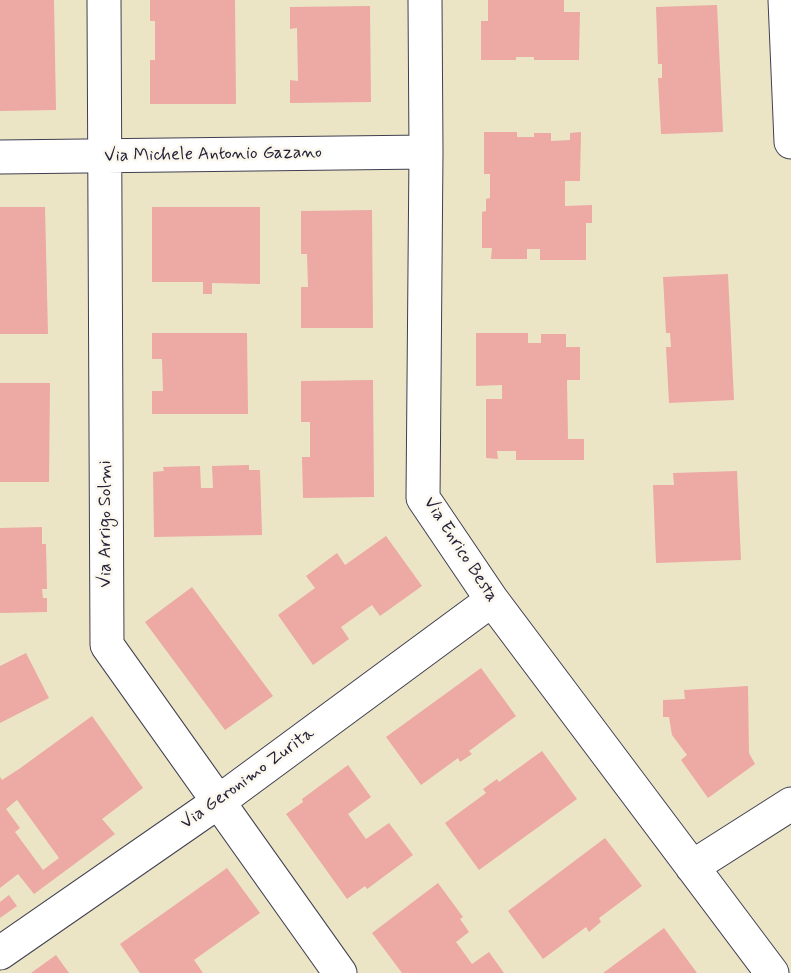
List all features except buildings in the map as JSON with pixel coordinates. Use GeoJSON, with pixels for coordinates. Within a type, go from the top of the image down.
{"type":"FeatureCollection","features":[{"type":"Feature","properties":{"kind":"street","name":"Via Arrigo Solmi"},"geometry":{"type":"LineString","coordinates":[[104,0],[107,645],[340,973]]}},
{"type":"Feature","properties":{"kind":"street","name":"Via Enrico Besta"},"geometry":{"type":"LineString","coordinates":[[425,0],[423,498],[492,600],[772,973]]}},
{"type":"Feature","properties":{"kind":"street"},"geometry":{"type":"LineString","coordinates":[[785,0],[791,142]]}},
{"type":"Feature","properties":{"kind":"street","name":"Via Michele Antonio Gazano"},"geometry":{"type":"LineString","coordinates":[[0,157],[426,152]]}},
{"type":"Feature","properties":{"kind":"street","name":"Via Geronimo Zurita"},"geometry":{"type":"LineString","coordinates":[[0,953],[218,802],[492,600]]}},
{"type":"Feature","properties":{"kind":"street"},"geometry":{"type":"LineString","coordinates":[[692,867],[791,804]]}}]}
